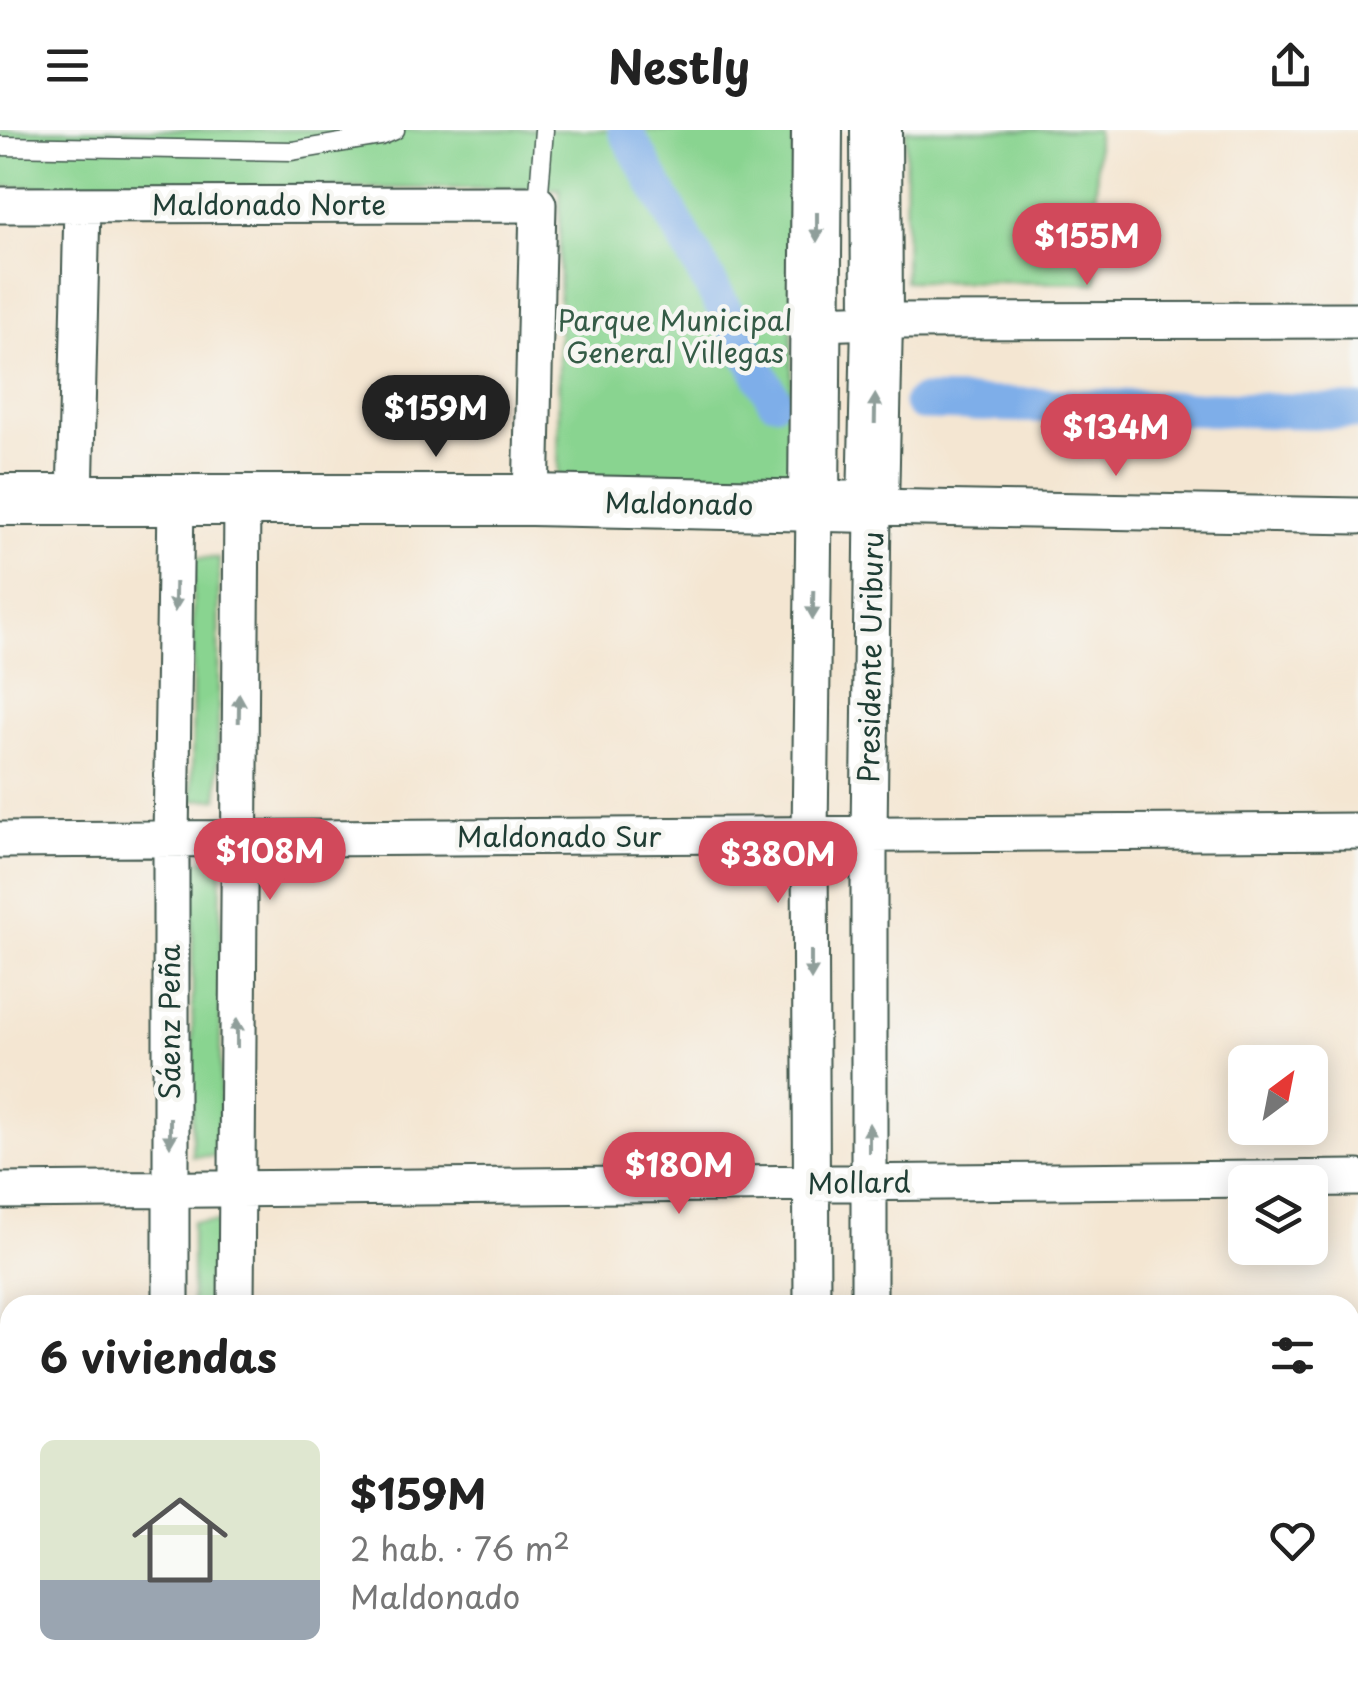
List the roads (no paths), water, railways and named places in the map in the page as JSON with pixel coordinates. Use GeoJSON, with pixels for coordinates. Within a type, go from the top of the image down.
{"type":"FeatureCollection","features":[{"type":"Feature","properties":{"kind":"street"},"geometry":{"type":"LineString","coordinates":[[812,1295],[810,835],[817,130]]}},
{"type":"Feature","properties":{"kind":"street","name":"Presidente Uriburu"},"geometry":{"type":"LineString","coordinates":[[869,1295],[876,130]]}},
{"type":"Feature","properties":{"kind":"street","name":"Maldonado Norte"},"geometry":{"type":"LineString","coordinates":[[0,205],[538,204]]}},
{"type":"Feature","properties":{"kind":"street"},"geometry":{"type":"LineString","coordinates":[[531,500],[538,204]]}},
{"type":"Feature","properties":{"kind":"street"},"geometry":{"type":"LineString","coordinates":[[74,500],[82,206]]}},
{"type":"Feature","properties":{"kind":"street"},"geometry":{"type":"LineString","coordinates":[[816,324],[1358,320]]}},
{"type":"Feature","properties":{"kind":"street","name":"Maldonado"},"geometry":{"type":"LineString","coordinates":[[0,500],[531,500],[1358,516]]}},
{"type":"Feature","properties":{"kind":"street","name":"Sáenz Peña"},"geometry":{"type":"LineString","coordinates":[[171,1295],[176,500]]}},
{"type":"Feature","properties":{"kind":"street"},"geometry":{"type":"LineString","coordinates":[[236,1295],[242,500]]}},
{"type":"Feature","properties":{"kind":"street","name":"Maldonado Sur"},"geometry":{"type":"LineString","coordinates":[[0,840],[1358,831]]}},
{"type":"Feature","properties":{"kind":"street","name":"Mollard"},"geometry":{"type":"LineString","coordinates":[[0,1190],[1358,1178]]}},
{"type":"Feature","properties":{"kind":"lane"},"geometry":{"type":"LineString","coordinates":[[0,146],[292,151],[381,136],[395,130]]}},
{"type":"Feature","properties":{"kind":"lane"},"geometry":{"type":"LineString","coordinates":[[538,204],[544,130]]}},
{"type":"Feature","properties":{"kind":"waterway"},"geometry":{"type":"LineString","coordinates":[[625,130],[774,399]]}},
{"type":"Feature","properties":{"kind":"waterway"},"geometry":{"type":"LineString","coordinates":[[921,403],[1358,412]]}},
{"type":"Feature","properties":{"kind":"park label","name":"Parque Municipal General Villegas"},"geometry":{"type":"Point","coordinates":[675,337]}}]}
